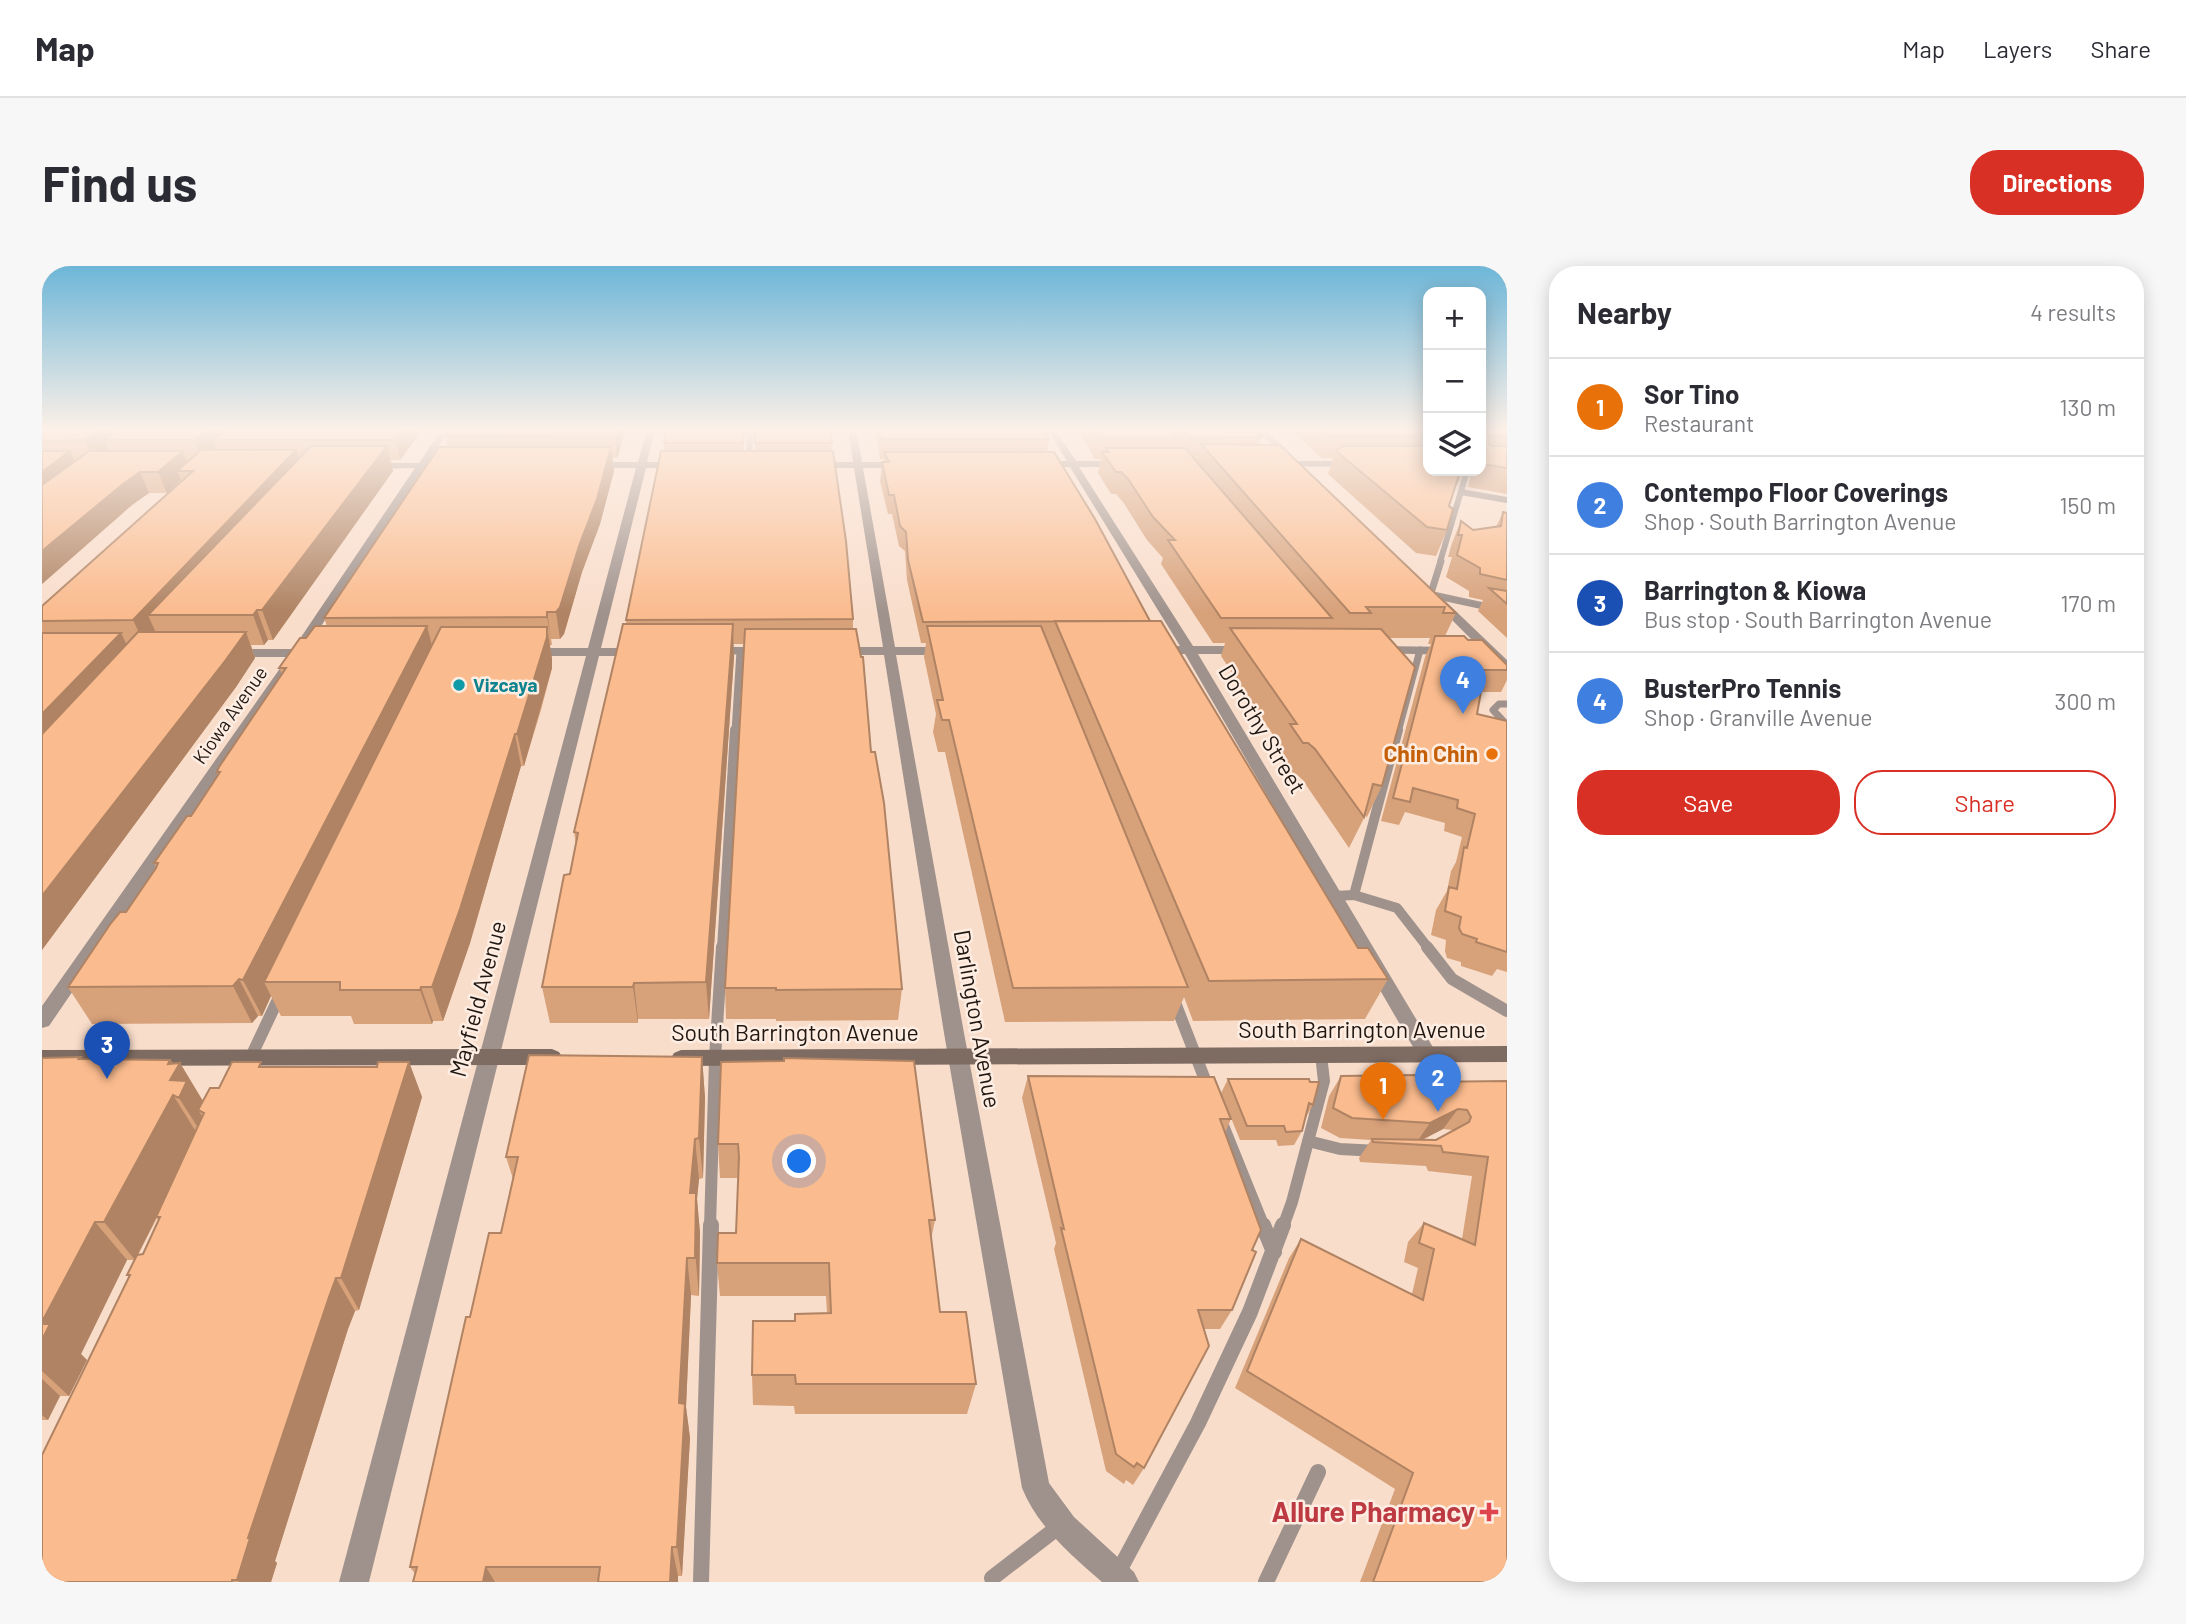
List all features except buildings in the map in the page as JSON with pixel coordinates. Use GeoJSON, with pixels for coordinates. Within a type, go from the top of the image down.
{"type":"FeatureCollection","features":[{"type":"Feature","properties":{"kind":"street","name":"Kiowa Avenue"},"geometry":{"type":"LineString","coordinates":[[42,1021],[297,653],[405,490]]}},
{"type":"Feature","properties":{"kind":"street","name":"Mayfield Avenue"},"geometry":{"type":"LineString","coordinates":[[354,1582],[487,1057],[636,490]]}},
{"type":"Feature","properties":{"kind":"street","name":"Darlington Avenue"},"geometry":{"type":"LineString","coordinates":[[863,490],[958,1057],[1036,1488],[1046,1508],[1061,1525],[1118,1580]]}},
{"type":"Feature","properties":{"kind":"street","name":"Dorothy Street"},"geometry":{"type":"LineString","coordinates":[[1088,490],[1189,650],[1427,1055]]}},
{"type":"Feature","properties":{"kind":"street"},"geometry":{"type":"LineString","coordinates":[[1421,584],[1507,667]]}},
{"type":"Feature","properties":{"kind":"street"},"geometry":{"type":"LineString","coordinates":[[1359,649],[1490,651]]}},
{"type":"Feature","properties":{"kind":"street"},"geometry":{"type":"LineString","coordinates":[[1150,650],[1265,650]]}},
{"type":"Feature","properties":{"kind":"street"},"geometry":{"type":"LineString","coordinates":[[698,651],[778,651]]}},
{"type":"Feature","properties":{"kind":"street"},"geometry":{"type":"LineString","coordinates":[[817,651],[960,651]]}},
{"type":"Feature","properties":{"kind":"street"},"geometry":{"type":"LineString","coordinates":[[508,652],[656,652]]}},
{"type":"Feature","properties":{"kind":"street"},"geometry":{"type":"LineString","coordinates":[[217,653],[318,653]]}},
{"type":"Feature","properties":{"kind":"street","name":"South Barrington Avenue"},"geometry":{"type":"LineString","coordinates":[[662,1058],[1507,1054]]}},
{"type":"Feature","properties":{"kind":"street"},"geometry":{"type":"LineString","coordinates":[[42,1058],[247,1066],[487,1057],[570,1057]]}},
{"type":"Feature","properties":{"kind":"lane"},"geometry":{"type":"LineString","coordinates":[[1507,500],[1461,492],[1432,594],[1507,611]]}},
{"type":"Feature","properties":{"kind":"lane"},"geometry":{"type":"LineString","coordinates":[[1353,895],[1420,650]]}},
{"type":"Feature","properties":{"kind":"lane"},"geometry":{"type":"LineString","coordinates":[[701,1582],[715,1058],[740,651]]}},
{"type":"Feature","properties":{"kind":"lane"},"geometry":{"type":"LineString","coordinates":[[1507,704],[1499,705],[1493,710],[1507,724]]}},
{"type":"Feature","properties":{"kind":"lane"},"geometry":{"type":"LineString","coordinates":[[1334,896],[1353,895],[1397,908],[1451,979],[1507,1011]]}},
{"type":"Feature","properties":{"kind":"lane"},"geometry":{"type":"LineString","coordinates":[[247,1066],[286,983]]}},
{"type":"Feature","properties":{"kind":"lane"},"geometry":{"type":"LineString","coordinates":[[1171,992],[1274,1252]]}},
{"type":"Feature","properties":{"kind":"lane"},"geometry":{"type":"LineString","coordinates":[[1118,1580],[1198,1423],[1250,1312],[1274,1252],[1292,1202],[1324,1081],[1321,1055]]}},
{"type":"Feature","properties":{"kind":"lane"},"geometry":{"type":"LineString","coordinates":[[1308,1141],[1340,1149],[1391,1151]]}},
{"type":"Feature","properties":{"kind":"lane"},"geometry":{"type":"LineString","coordinates":[[1266,1582],[1318,1472]]}},
{"type":"Feature","properties":{"kind":"lane"},"geometry":{"type":"LineString","coordinates":[[992,1578],[1061,1525]]}},
{"type":"Feature","properties":{"kind":"place","name":"Vizcaya"},"geometry":{"type":"Point","coordinates":[459,685]}},
{"type":"Feature","properties":{"kind":"place","name":"BusterPro Tennis"},"geometry":{"type":"Point","coordinates":[1463,714]}},
{"type":"Feature","properties":{"kind":"place","name":"Chin Chin"},"geometry":{"type":"Point","coordinates":[1492,754]}},
{"type":"Feature","properties":{"kind":"place","name":"Barrington & Kiowa"},"geometry":{"type":"Point","coordinates":[107,1079]}},
{"type":"Feature","properties":{"kind":"place","name":"Contempo Floor Coverings"},"geometry":{"type":"Point","coordinates":[1438,1112]}},
{"type":"Feature","properties":{"kind":"place","name":"Sor Tino"},"geometry":{"type":"Point","coordinates":[1383,1120]}},
{"type":"Feature","properties":{"kind":"place","name":"Allure Pharmacy"},"geometry":{"type":"Point","coordinates":[1489,1512]}}]}
